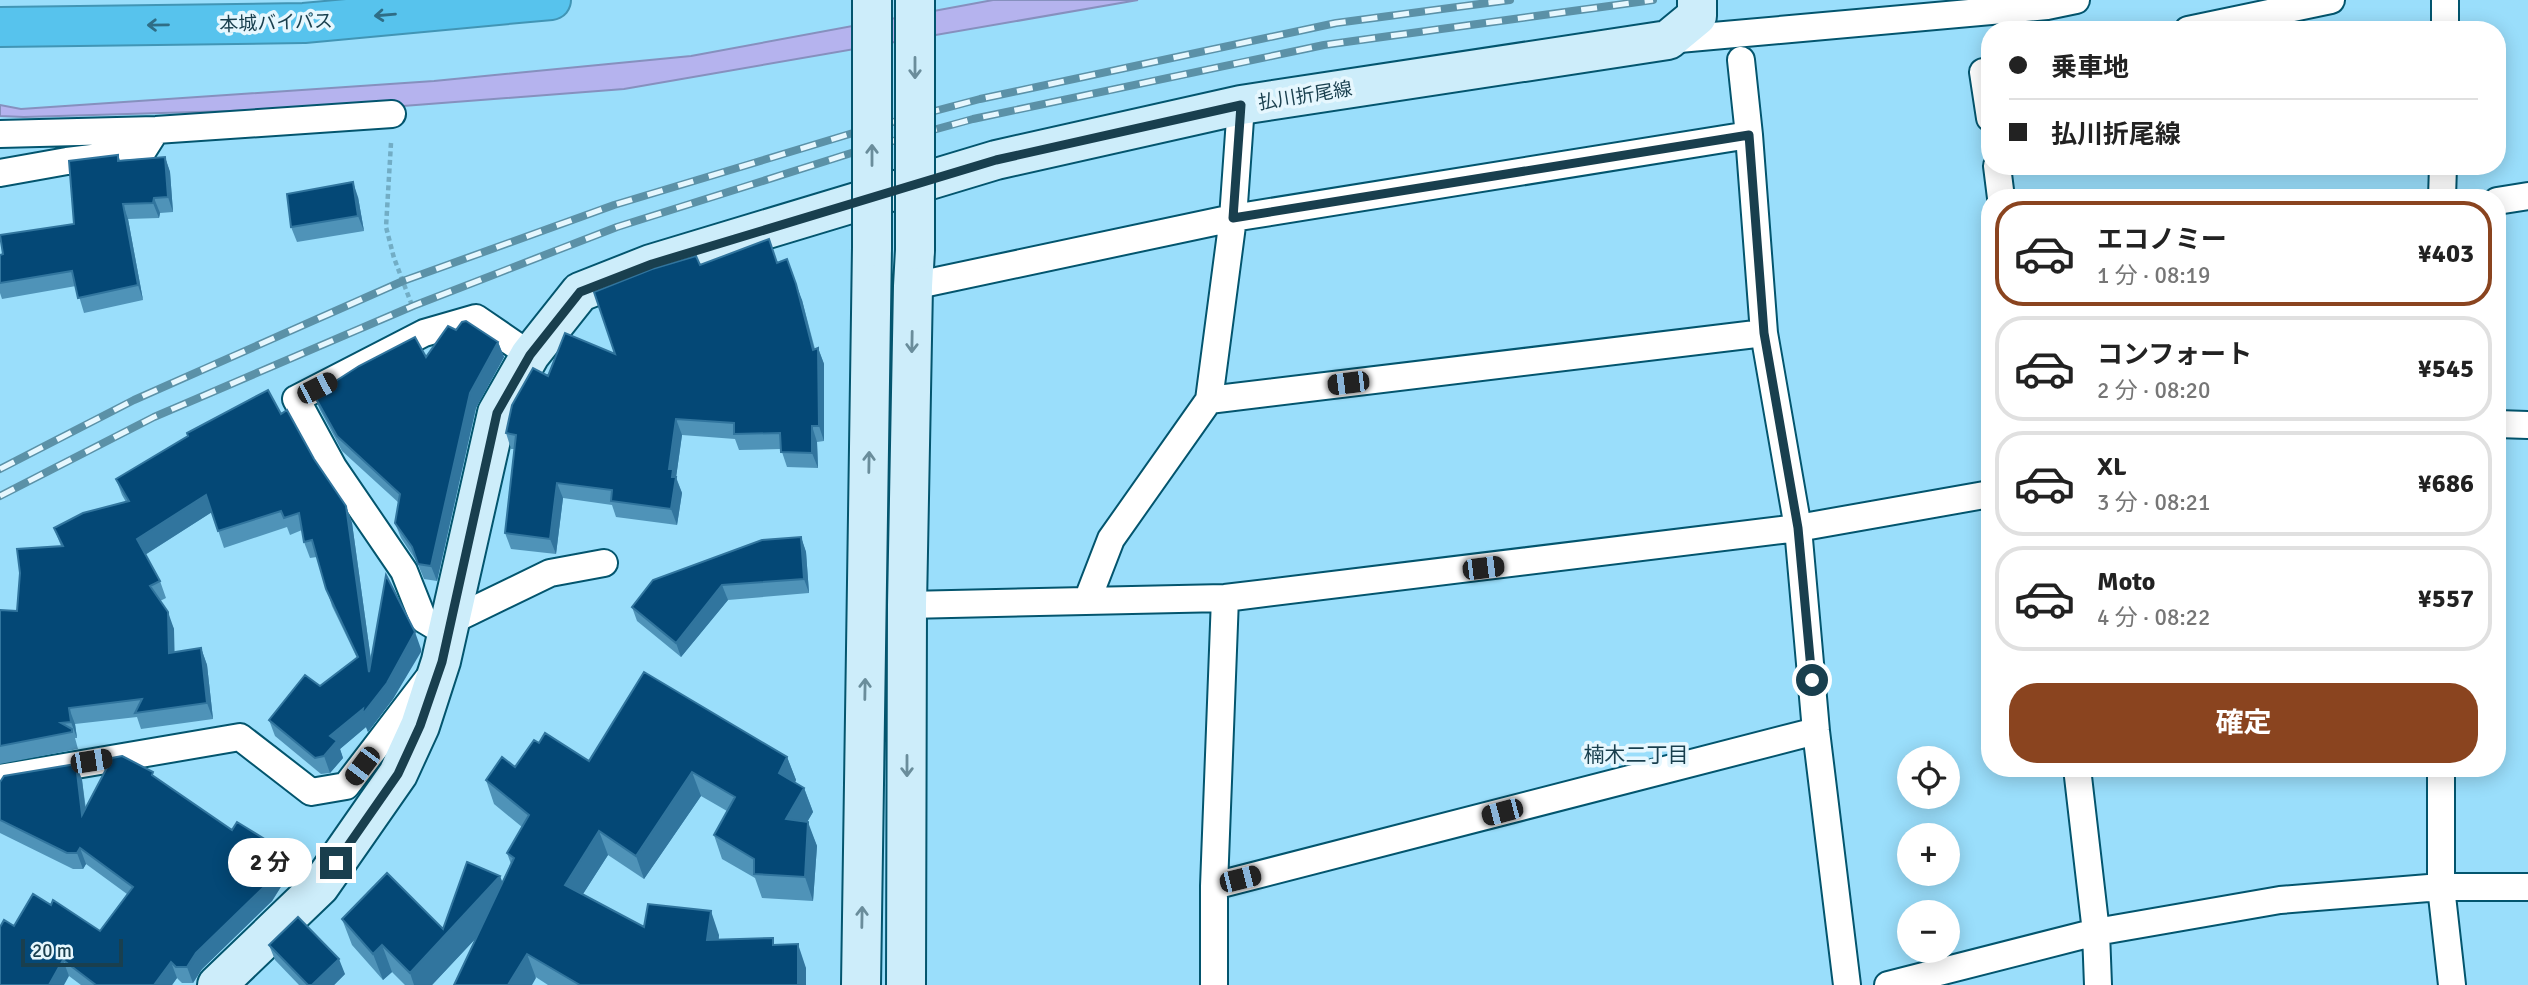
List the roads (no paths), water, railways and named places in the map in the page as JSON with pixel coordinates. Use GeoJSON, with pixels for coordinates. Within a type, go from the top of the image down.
{"type":"FeatureCollection","features":[{"type":"Feature","properties":{"kind":"highway","name":"本城バイパス"},"geometry":{"type":"LineString","coordinates":[[0,27],[304,23],[551,0]]}},
{"type":"Feature","properties":{"kind":"main road"},"geometry":{"type":"LineString","coordinates":[[861,985],[872,247],[872,0]]}},
{"type":"Feature","properties":{"kind":"main road"},"geometry":{"type":"LineString","coordinates":[[906,985],[907,605],[914,268],[915,0]]}},
{"type":"Feature","properties":{"kind":"main road"},"geometry":{"type":"LineString","coordinates":[[1668,40],[1697,16],[1697,0]]}},
{"type":"Feature","properties":{"kind":"main road","name":"払川折尾線"},"geometry":{"type":"LineString","coordinates":[[217,985],[320,886],[398,774],[420,726],[447,639],[497,413],[530,355],[580,292],[652,264],[996,160],[1241,105],[1668,40]]}},
{"type":"Feature","properties":{"kind":"street"},"geometry":{"type":"LineString","coordinates":[[1668,40],[2048,6],[2077,0]]}},
{"type":"Feature","properties":{"kind":"street"},"geometry":{"type":"LineString","coordinates":[[2231,21],[2331,0]]}},
{"type":"Feature","properties":{"kind":"street"},"geometry":{"type":"LineString","coordinates":[[2445,0],[2445,21]]}},
{"type":"Feature","properties":{"kind":"street"},"geometry":{"type":"LineString","coordinates":[[1741,60],[1764,333],[1798,528],[1816,731],[1847,985]]}},
{"type":"Feature","properties":{"kind":"street"},"geometry":{"type":"LineString","coordinates":[[1087,601],[1111,540],[1209,400],[1233,218],[1241,105]]}},
{"type":"Feature","properties":{"kind":"street"},"geometry":{"type":"LineString","coordinates":[[0,134],[156,130],[392,114]]}},
{"type":"Feature","properties":{"kind":"street"},"geometry":{"type":"LineString","coordinates":[[0,173],[66,161],[142,152],[156,130]]}},
{"type":"Feature","properties":{"kind":"street"},"geometry":{"type":"LineString","coordinates":[[914,268],[1749,135]]}},
{"type":"Feature","properties":{"kind":"street"},"geometry":{"type":"LineString","coordinates":[[2506,200],[2528,196]]}},
{"type":"Feature","properties":{"kind":"street"},"geometry":{"type":"LineString","coordinates":[[447,639],[423,619],[404,571],[332,467],[296,399],[424,333],[476,318],[530,355]]}},
{"type":"Feature","properties":{"kind":"street"},"geometry":{"type":"LineString","coordinates":[[1209,400],[1764,333]]}},
{"type":"Feature","properties":{"kind":"street"},"geometry":{"type":"LineString","coordinates":[[2506,424],[2528,425]]}},
{"type":"Feature","properties":{"kind":"street"},"geometry":{"type":"LineString","coordinates":[[907,605],[1225,598],[1798,528],[1981,496]]}},
{"type":"Feature","properties":{"kind":"street"},"geometry":{"type":"LineString","coordinates":[[0,778],[240,737],[311,792],[346,786],[447,639],[550,573],[604,563]]}},
{"type":"Feature","properties":{"kind":"street"},"geometry":{"type":"LineString","coordinates":[[1214,985],[1214,886],[1225,598]]}},
{"type":"Feature","properties":{"kind":"street"},"geometry":{"type":"LineString","coordinates":[[1214,886],[1816,731]]}},
{"type":"Feature","properties":{"kind":"street"},"geometry":{"type":"LineString","coordinates":[[2078,777],[2096,932],[2098,985]]}},
{"type":"Feature","properties":{"kind":"street"},"geometry":{"type":"LineString","coordinates":[[2441,777],[2441,887],[2452,985]]}},
{"type":"Feature","properties":{"kind":"street"},"geometry":{"type":"LineString","coordinates":[[1888,985],[2096,932],[2280,900],[2441,887],[2528,887]]}},
{"type":"Feature","properties":{"kind":"water"},"geometry":{"type":"Polygon","coordinates":[[[993,0],[1138,0],[624,89],[403,106],[0,116],[0,105],[21,109],[434,81],[691,56],[993,0]]]}},
{"type":"Feature","properties":{"kind":"railway"},"geometry":{"type":"LineString","coordinates":[[0,469],[134,400],[403,281],[614,205],[863,130],[980,99],[1336,23],[1510,0]]}},
{"type":"Feature","properties":{"kind":"railway"},"geometry":{"type":"LineString","coordinates":[[0,496],[154,417],[413,306],[617,227],[864,149],[973,119],[1324,45],[1653,0]]}},
{"type":"Feature","properties":{"kind":"district","name":"楠木二丁目"},"geometry":{"type":"Point","coordinates":[1636,755]}}]}
